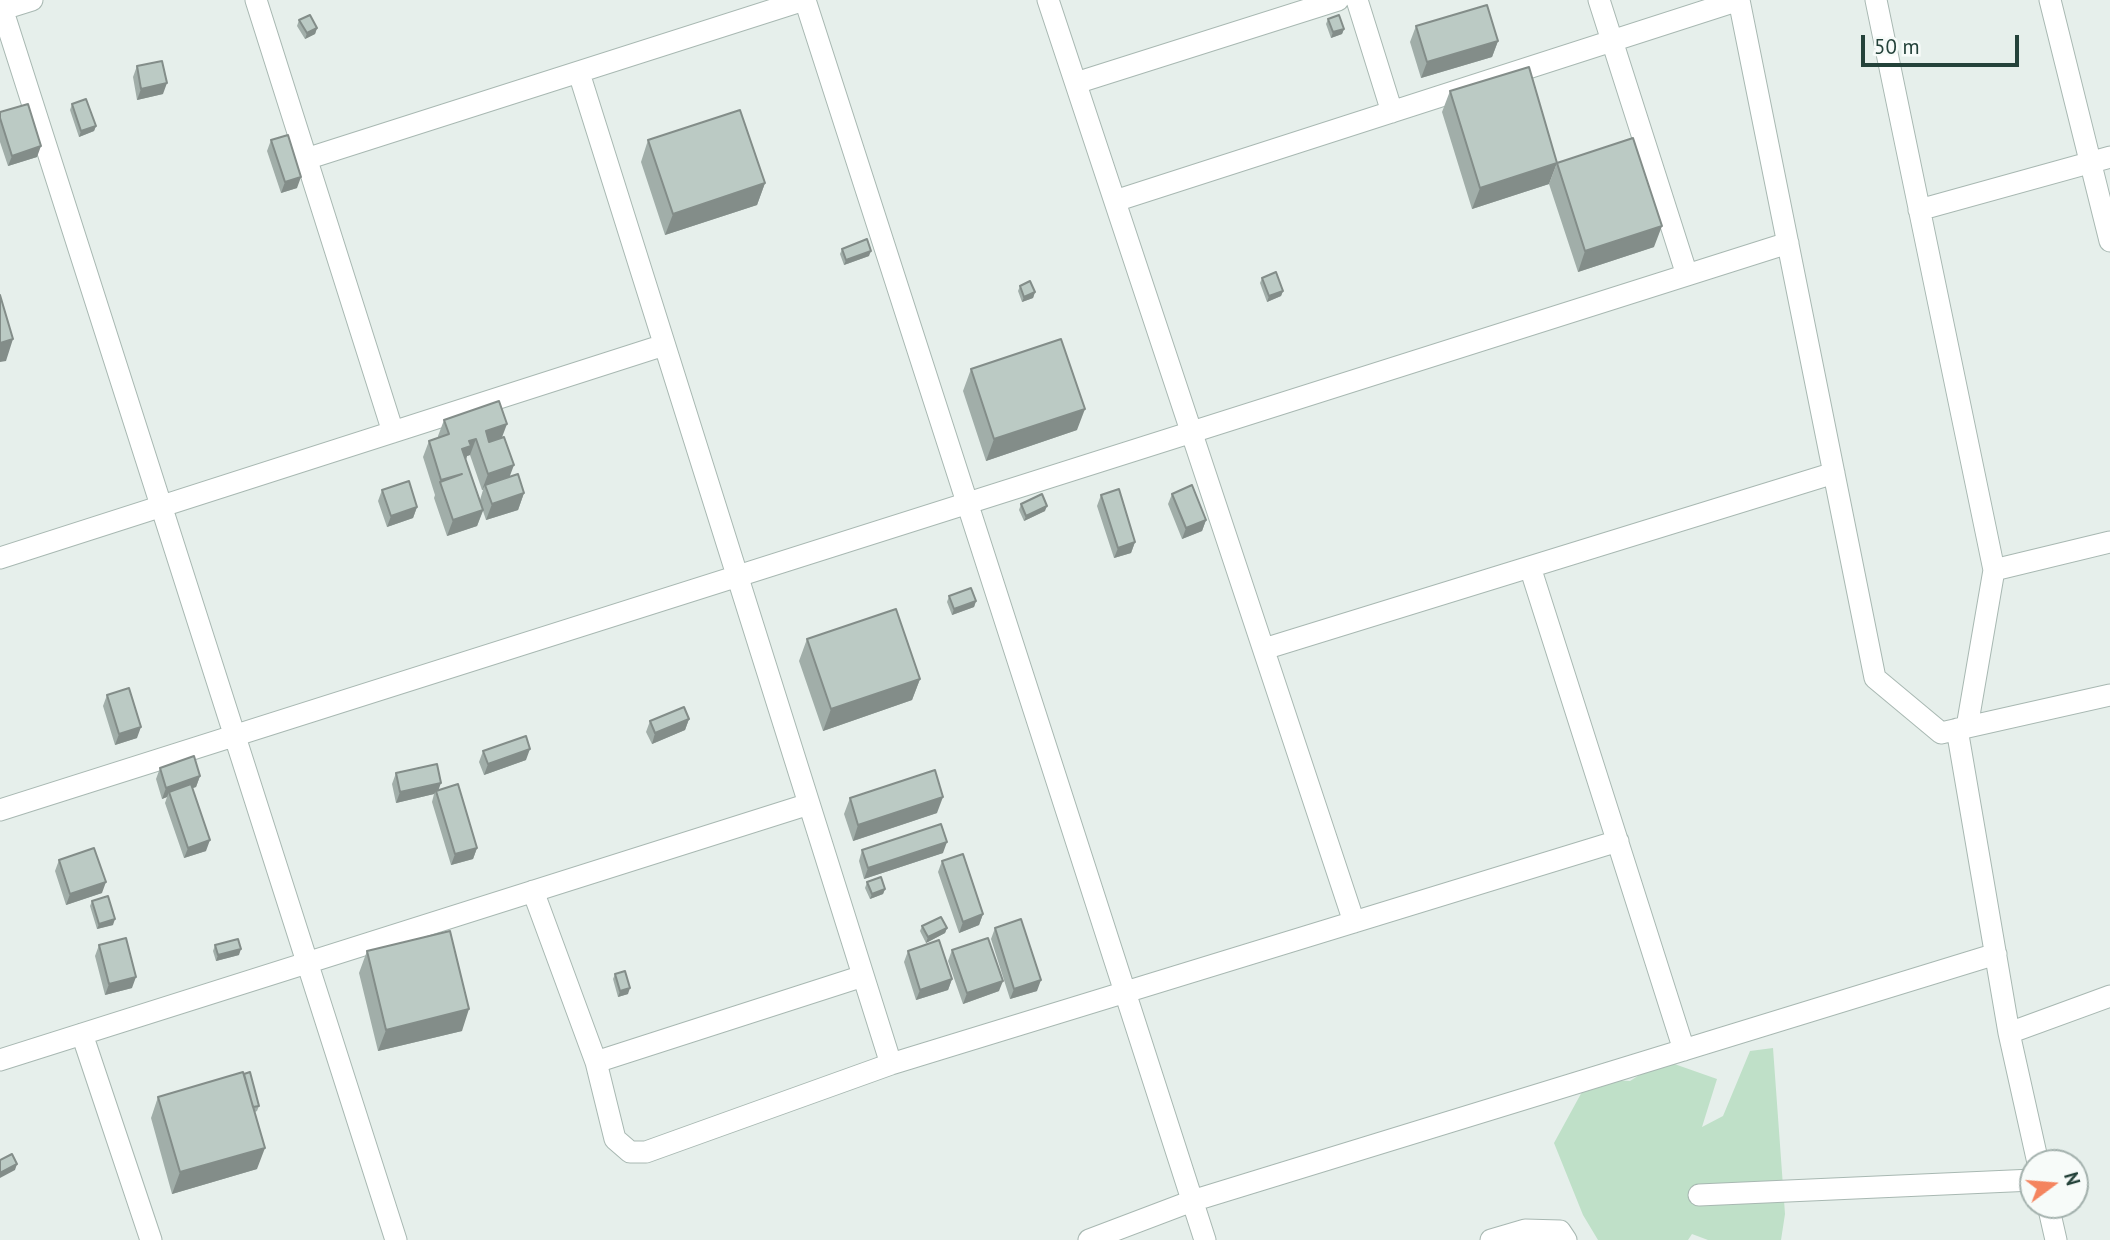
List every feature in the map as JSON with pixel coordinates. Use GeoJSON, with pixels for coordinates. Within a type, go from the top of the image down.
{"type":"FeatureCollection","features":[{"type":"Feature","properties":{"kind":"street"},"geometry":{"type":"LineString","coordinates":[[32,0],[1,7],[396,1240]]}},
{"type":"Feature","properties":{"kind":"street"},"geometry":{"type":"LineString","coordinates":[[256,0],[393,432]]}},
{"type":"Feature","properties":{"kind":"street"},"geometry":{"type":"LineString","coordinates":[[306,159],[805,0],[1205,1240]]}},
{"type":"Feature","properties":{"kind":"street"},"geometry":{"type":"LineString","coordinates":[[1048,0],[1354,922]]}},
{"type":"Feature","properties":{"kind":"street"},"geometry":{"type":"LineString","coordinates":[[1076,83],[1338,0]]}},
{"type":"Feature","properties":{"kind":"street"},"geometry":{"type":"LineString","coordinates":[[1357,0],[1392,112]]}},
{"type":"Feature","properties":{"kind":"street"},"geometry":{"type":"LineString","coordinates":[[1599,0],[1688,275]]}},
{"type":"Feature","properties":{"kind":"street"},"geometry":{"type":"LineString","coordinates":[[1115,201],[1739,0],[1875,678],[1941,733],[2110,695]]}},
{"type":"Feature","properties":{"kind":"street"},"geometry":{"type":"LineString","coordinates":[[1876,0],[1994,570],[1962,728],[2009,1033],[2035,1149]]}},
{"type":"Feature","properties":{"kind":"street"},"geometry":{"type":"LineString","coordinates":[[2050,0],[2100,159],[2110,241]]}},
{"type":"Feature","properties":{"kind":"street"},"geometry":{"type":"LineString","coordinates":[[579,73],[891,1064]]}},
{"type":"Feature","properties":{"kind":"street"},"geometry":{"type":"LineString","coordinates":[[1919,210],[2100,159]]}},
{"type":"Feature","properties":{"kind":"street"},"geometry":{"type":"LineString","coordinates":[[0,810],[1788,243]]}},
{"type":"Feature","properties":{"kind":"street"},"geometry":{"type":"LineString","coordinates":[[0,558],[664,345]]}},
{"type":"Feature","properties":{"kind":"street"},"geometry":{"type":"LineString","coordinates":[[1264,649],[1834,473]]}},
{"type":"Feature","properties":{"kind":"street"},"geometry":{"type":"LineString","coordinates":[[1994,570],[2110,542]]}},
{"type":"Feature","properties":{"kind":"street"},"geometry":{"type":"LineString","coordinates":[[1530,567],[1684,1049]]}},
{"type":"Feature","properties":{"kind":"street"},"geometry":{"type":"LineString","coordinates":[[0,1060],[809,804]]}},
{"type":"Feature","properties":{"kind":"street"},"geometry":{"type":"LineString","coordinates":[[533,891],[596,1062],[615,1139],[629,1152],[646,1152],[891,1064],[1618,841]]}},
{"type":"Feature","properties":{"kind":"street"},"geometry":{"type":"LineString","coordinates":[[1089,1240],[1192,1201],[1996,954]]}},
{"type":"Feature","properties":{"kind":"street"},"geometry":{"type":"LineString","coordinates":[[596,1062],[863,976]]}},
{"type":"Feature","properties":{"kind":"street"},"geometry":{"type":"LineString","coordinates":[[2009,1033],[2110,996]]}},
{"type":"Feature","properties":{"kind":"street"},"geometry":{"type":"LineString","coordinates":[[82,1034],[151,1240]]}},
{"type":"Feature","properties":{"kind":"street"},"geometry":{"type":"LineString","coordinates":[[1699,1195],[2019,1181]]}},
{"type":"Feature","properties":{"kind":"street"},"geometry":{"type":"LineString","coordinates":[[2051,1219],[2056,1240]]}},
{"type":"Feature","properties":{"kind":"street"},"geometry":{"type":"LineString","coordinates":[[1491,1240],[1525,1230],[1560,1231],[1566,1240]]}},
{"type":"Feature","properties":{"kind":"green space"},"geometry":{"type":"Polygon","coordinates":[[[1773,1048],[1785,1214],[1781,1240],[1708,1240],[1692,1234],[1688,1240],[1598,1240],[1583,1215],[1554,1143],[1589,1079],[1630,1081],[1663,1060],[1717,1079],[1702,1127],[1723,1116],[1750,1051],[1773,1048]]]}},
{"type":"Feature","properties":{"kind":"building"},"geometry":{"type":"Polygon","coordinates":[[[1487,5],[1498,41],[1427,62],[1416,26],[1487,5]]]}},
{"type":"Feature","properties":{"kind":"building"},"geometry":{"type":"Polygon","coordinates":[[[310,15],[317,28],[307,33],[299,20],[310,15]]]}},
{"type":"Feature","properties":{"kind":"building"},"geometry":{"type":"Polygon","coordinates":[[[1339,15],[1344,29],[1333,32],[1328,19],[1339,15]]]}},
{"type":"Feature","properties":{"kind":"building"},"geometry":{"type":"Polygon","coordinates":[[[162,61],[167,83],[141,89],[137,66],[162,61]]]}},
{"type":"Feature","properties":{"kind":"building"},"geometry":{"type":"Polygon","coordinates":[[[1529,67],[1557,163],[1480,188],[1450,91],[1529,67]]]}},
{"type":"Feature","properties":{"kind":"building"},"geometry":{"type":"Polygon","coordinates":[[[86,99],[96,126],[81,131],[72,104],[86,99]]]}},
{"type":"Feature","properties":{"kind":"building"},"geometry":{"type":"Polygon","coordinates":[[[28,104],[41,146],[12,156],[0,112],[28,104]]]}},
{"type":"Feature","properties":{"kind":"building"},"geometry":{"type":"Polygon","coordinates":[[[740,110],[765,183],[673,214],[648,140],[740,110]]]}},
{"type":"Feature","properties":{"kind":"building"},"geometry":{"type":"Polygon","coordinates":[[[288,135],[301,177],[285,182],[271,140],[288,135]]]}},
{"type":"Feature","properties":{"kind":"building"},"geometry":{"type":"Polygon","coordinates":[[[1633,138],[1662,226],[1585,251],[1557,163],[1633,138]]]}},
{"type":"Feature","properties":{"kind":"building"},"geometry":{"type":"Polygon","coordinates":[[[867,239],[871,251],[846,260],[842,249],[867,239]]]}},
{"type":"Feature","properties":{"kind":"building"},"geometry":{"type":"Polygon","coordinates":[[[1276,272],[1283,291],[1269,296],[1262,278],[1276,272]]]}},
{"type":"Feature","properties":{"kind":"building"},"geometry":{"type":"Polygon","coordinates":[[[1030,281],[1035,292],[1024,297],[1020,286],[1030,281]]]}},
{"type":"Feature","properties":{"kind":"building"},"geometry":{"type":"Polygon","coordinates":[[[0,295],[13,339],[0,343],[0,295]]]}},
{"type":"Feature","properties":{"kind":"building"},"geometry":{"type":"Polygon","coordinates":[[[1061,339],[1085,409],[994,439],[971,369],[1061,339]]]}},
{"type":"Feature","properties":{"kind":"building"},"geometry":{"type":"Polygon","coordinates":[[[499,401],[507,424],[486,431],[489,442],[504,437],[514,465],[488,474],[476,439],[469,441],[471,446],[462,449],[483,510],[453,520],[440,482],[462,474],[441,480],[429,441],[449,434],[444,420],[499,401]]]}},
{"type":"Feature","properties":{"kind":"building"},"geometry":{"type":"Polygon","coordinates":[[[518,474],[524,493],[492,504],[485,485],[518,474]]]}},
{"type":"Feature","properties":{"kind":"building"},"geometry":{"type":"Polygon","coordinates":[[[409,481],[417,507],[391,516],[382,490],[409,481]]]}},
{"type":"Feature","properties":{"kind":"building"},"geometry":{"type":"Polygon","coordinates":[[[1192,485],[1206,520],[1186,528],[1172,494],[1192,485]]]}},
{"type":"Feature","properties":{"kind":"building"},"geometry":{"type":"Polygon","coordinates":[[[1119,489],[1135,542],[1118,548],[1101,495],[1119,489]]]}},
{"type":"Feature","properties":{"kind":"building"},"geometry":{"type":"Polygon","coordinates":[[[1042,494],[1047,506],[1026,516],[1021,504],[1042,494]]]}},
{"type":"Feature","properties":{"kind":"building"},"geometry":{"type":"Polygon","coordinates":[[[971,588],[976,601],[954,609],[949,596],[971,588]]]}},
{"type":"Feature","properties":{"kind":"building"},"geometry":{"type":"Polygon","coordinates":[[[896,609],[920,679],[831,709],[807,639],[896,609]]]}},
{"type":"Feature","properties":{"kind":"building"},"geometry":{"type":"Polygon","coordinates":[[[129,688],[141,727],[119,734],[107,695],[129,688]]]}},
{"type":"Feature","properties":{"kind":"building"},"geometry":{"type":"Polygon","coordinates":[[[684,707],[689,719],[655,733],[650,721],[684,707]]]}},
{"type":"Feature","properties":{"kind":"building"},"geometry":{"type":"Polygon","coordinates":[[[526,736],[530,749],[488,764],[483,751],[526,736]]]}},
{"type":"Feature","properties":{"kind":"building"},"geometry":{"type":"Polygon","coordinates":[[[194,756],[200,776],[166,788],[160,768],[194,756]]]}},
{"type":"Feature","properties":{"kind":"building"},"geometry":{"type":"Polygon","coordinates":[[[437,764],[441,783],[400,792],[396,773],[437,764]]]}},
{"type":"Feature","properties":{"kind":"building"},"geometry":{"type":"Polygon","coordinates":[[[935,770],[943,797],[858,825],[850,798],[935,770]]]}},
{"type":"Feature","properties":{"kind":"building"},"geometry":{"type":"Polygon","coordinates":[[[191,784],[210,840],[188,848],[169,792],[191,784]]]}},
{"type":"Feature","properties":{"kind":"building"},"geometry":{"type":"Polygon","coordinates":[[[458,784],[477,848],[455,854],[436,791],[458,784]]]}},
{"type":"Feature","properties":{"kind":"building"},"geometry":{"type":"Polygon","coordinates":[[[941,824],[947,842],[868,868],[862,850],[941,824]]]}},
{"type":"Feature","properties":{"kind":"building"},"geometry":{"type":"Polygon","coordinates":[[[94,848],[106,882],[70,894],[59,860],[94,848]]]}},
{"type":"Feature","properties":{"kind":"building"},"geometry":{"type":"Polygon","coordinates":[[[963,854],[983,914],[963,922],[942,861],[963,854]]]}},
{"type":"Feature","properties":{"kind":"building"},"geometry":{"type":"Polygon","coordinates":[[[881,877],[885,889],[872,894],[867,882],[881,877]]]}},
{"type":"Feature","properties":{"kind":"building"},"geometry":{"type":"Polygon","coordinates":[[[108,896],[115,919],[99,924],[92,901],[108,896]]]}},
{"type":"Feature","properties":{"kind":"building"},"geometry":{"type":"Polygon","coordinates":[[[941,917],[947,928],[928,937],[922,926],[941,917]]]}},
{"type":"Feature","properties":{"kind":"building"},"geometry":{"type":"Polygon","coordinates":[[[1021,919],[1041,980],[1014,989],[995,928],[1021,919]]]}},
{"type":"Feature","properties":{"kind":"building"},"geometry":{"type":"Polygon","coordinates":[[[450,931],[469,1009],[386,1030],[367,951],[450,931]]]}},
{"type":"Feature","properties":{"kind":"building"},"geometry":{"type":"Polygon","coordinates":[[[126,938],[136,977],[109,984],[99,945],[126,938]]]}},
{"type":"Feature","properties":{"kind":"building"},"geometry":{"type":"Polygon","coordinates":[[[988,938],[1003,981],[967,993],[952,950],[988,938]]]}},
{"type":"Feature","properties":{"kind":"building"},"geometry":{"type":"Polygon","coordinates":[[[238,939],[241,949],[218,955],[215,945],[238,939]]]}},
{"type":"Feature","properties":{"kind":"building"},"geometry":{"type":"Polygon","coordinates":[[[939,940],[952,979],[920,990],[908,951],[939,940]]]}},
{"type":"Feature","properties":{"kind":"building"},"geometry":{"type":"Polygon","coordinates":[[[625,971],[630,988],[620,991],[615,974],[625,971]]]}},
{"type":"Feature","properties":{"kind":"building"},"geometry":{"type":"Polygon","coordinates":[[[243,1072],[265,1148],[180,1172],[158,1097],[243,1072]]]}},
{"type":"Feature","properties":{"kind":"building"},"geometry":{"type":"Polygon","coordinates":[[[250,1072],[259,1106],[253,1107],[244,1074],[250,1072]]]}},
{"type":"Feature","properties":{"kind":"building"},"geometry":{"type":"Polygon","coordinates":[[[12,1154],[17,1164],[0,1173],[0,1160],[12,1154]]]}}]}
